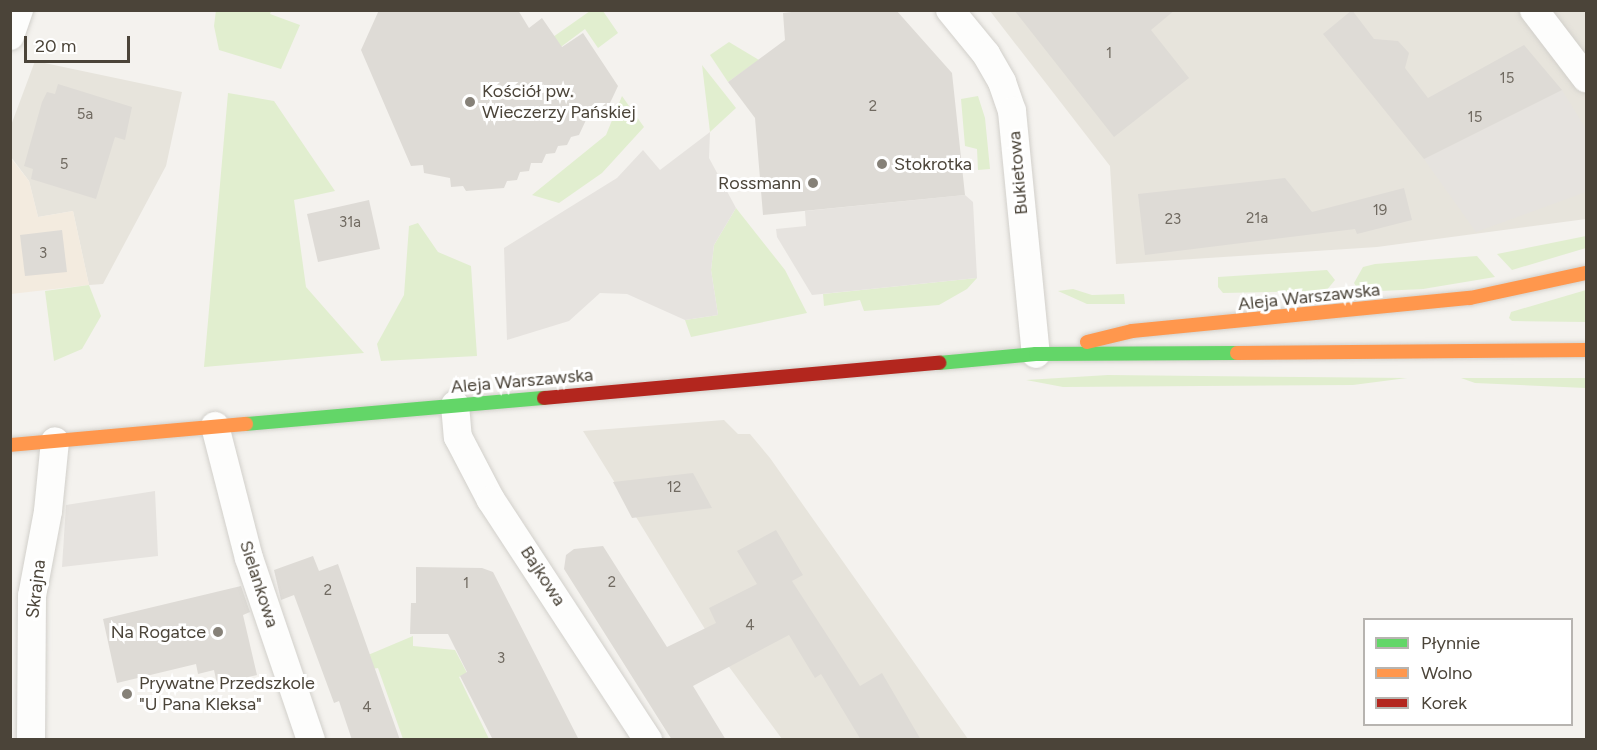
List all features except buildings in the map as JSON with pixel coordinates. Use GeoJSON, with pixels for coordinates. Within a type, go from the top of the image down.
{"type":"FeatureCollection","features":[{"type":"Feature","properties":{"kind":"street"},"geometry":{"type":"LineString","coordinates":[[10,36],[19,10]]}},
{"type":"Feature","properties":{"kind":"street","name":"Bukietowa"},"geometry":{"type":"LineString","coordinates":[[950,10],[986,54],[1002,82],[1012,111],[1036,354]]}},
{"type":"Feature","properties":{"kind":"street"},"geometry":{"type":"LineString","coordinates":[[1534,10],[1587,78]]}},
{"type":"Feature","properties":{"kind":"street","name":"Aleja Warszawska"},"geometry":{"type":"LineString","coordinates":[[1036,354],[1132,331],[1470,298],[1587,273]]}},
{"type":"Feature","properties":{"kind":"street","name":"Aleja Warszawska"},"geometry":{"type":"LineString","coordinates":[[10,445],[1036,354],[1162,355],[1587,350]]}},
{"type":"Feature","properties":{"kind":"street","name":"Bajkowa"},"geometry":{"type":"LineString","coordinates":[[455,405],[458,436],[491,500],[648,740]]}},
{"type":"Feature","properties":{"kind":"street","name":"Sielankowa"},"geometry":{"type":"LineString","coordinates":[[215,426],[249,558],[311,740]]}},
{"type":"Feature","properties":{"kind":"street","name":"Skrajna"},"geometry":{"type":"LineString","coordinates":[[31,740],[32,596],[48,511],[55,441]]}},
{"type":"Feature","properties":{"kind":"shaded area"},"geometry":{"type":"Polygon","coordinates":[[[990,11],[1586,11],[1586,219],[1377,247],[1116,264],[1110,166],[990,11]]]}},
{"type":"Feature","properties":{"kind":"shaded area"},"geometry":{"type":"Polygon","coordinates":[[[35,61],[182,92],[166,166],[103,284],[89,285],[73,211],[38,217],[29,181],[11,157],[10,128],[35,61]]]}},
{"type":"Feature","properties":{"kind":"shaded area"},"geometry":{"type":"Polygon","coordinates":[[[1562,90],[1586,129],[1586,192],[1476,232],[1424,159],[1562,90]]]}},
{"type":"Feature","properties":{"kind":"shaded area"},"geometry":{"type":"Polygon","coordinates":[[[710,132],[709,158],[736,208],[714,245],[711,270],[718,315],[685,320],[627,294],[600,293],[569,321],[507,340],[504,248],[617,178],[643,150],[660,170],[710,132]]]}},
{"type":"Feature","properties":{"kind":"shaded area"},"geometry":{"type":"Polygon","coordinates":[[[10,157],[29,181],[38,217],[73,211],[89,285],[11,294],[10,157]]]}},
{"type":"Feature","properties":{"kind":"shaded area"},"geometry":{"type":"Polygon","coordinates":[[[965,195],[973,202],[977,278],[812,295],[777,237],[776,229],[806,226],[805,211],[965,195]]]}},
{"type":"Feature","properties":{"kind":"shaded area"},"geometry":{"type":"Polygon","coordinates":[[[724,420],[738,434],[750,434],[770,458],[968,739],[782,739],[724,660],[583,431],[724,420]]]}},
{"type":"Feature","properties":{"kind":"shaded area"},"geometry":{"type":"Polygon","coordinates":[[[155,491],[158,556],[62,567],[66,505],[155,491]]]}},
{"type":"Feature","properties":{"kind":"green space"},"geometry":{"type":"Polygon","coordinates":[[[216,10],[271,11],[270,14],[300,25],[281,69],[219,50],[214,26],[216,10]]]}},
{"type":"Feature","properties":{"kind":"green space"},"geometry":{"type":"Polygon","coordinates":[[[590,11],[603,11],[618,33],[598,48],[585,29],[550,55],[543,44],[590,11]]]}},
{"type":"Feature","properties":{"kind":"green space"},"geometry":{"type":"Polygon","coordinates":[[[729,42],[759,60],[728,82],[710,55],[729,42]]]}},
{"type":"Feature","properties":{"kind":"green space"},"geometry":{"type":"Polygon","coordinates":[[[702,65],[736,108],[710,132],[702,65]]]}},
{"type":"Feature","properties":{"kind":"green space"},"geometry":{"type":"Polygon","coordinates":[[[228,93],[274,101],[335,191],[294,200],[306,287],[364,353],[204,367],[228,93]]]}},
{"type":"Feature","properties":{"kind":"green space"},"geometry":{"type":"Polygon","coordinates":[[[622,96],[644,127],[602,173],[559,203],[532,195],[606,135],[622,96]]]}},
{"type":"Feature","properties":{"kind":"green space"},"geometry":{"type":"Polygon","coordinates":[[[978,96],[985,118],[990,169],[978,170],[977,149],[965,146],[961,99],[978,96]]]}},
{"type":"Feature","properties":{"kind":"green space"},"geometry":{"type":"Polygon","coordinates":[[[736,208],[785,270],[807,313],[691,337],[685,320],[718,315],[711,270],[714,245],[736,208]]]}},
{"type":"Feature","properties":{"kind":"green space"},"geometry":{"type":"Polygon","coordinates":[[[418,223],[438,252],[471,266],[477,356],[381,361],[377,344],[404,295],[409,226],[418,223]]]}},
{"type":"Feature","properties":{"kind":"green space"},"geometry":{"type":"Polygon","coordinates":[[[1586,236],[1586,248],[1512,270],[1497,254],[1586,236]]]}},
{"type":"Feature","properties":{"kind":"green space"},"geometry":{"type":"Polygon","coordinates":[[[1477,256],[1495,277],[1423,289],[1360,292],[1354,283],[1363,267],[1375,264],[1477,256]]]}},
{"type":"Feature","properties":{"kind":"green space"},"geometry":{"type":"Polygon","coordinates":[[[1327,270],[1335,280],[1326,291],[1223,293],[1218,287],[1218,277],[1327,270]]]}},
{"type":"Feature","properties":{"kind":"green space"},"geometry":{"type":"Polygon","coordinates":[[[977,278],[967,289],[939,305],[864,311],[860,300],[824,306],[823,294],[977,278]]]}},
{"type":"Feature","properties":{"kind":"green space"},"geometry":{"type":"Polygon","coordinates":[[[89,285],[101,316],[82,349],[54,361],[45,291],[89,285]]]}},
{"type":"Feature","properties":{"kind":"green space"},"geometry":{"type":"Polygon","coordinates":[[[1073,289],[1092,295],[1124,294],[1125,304],[1087,304],[1058,291],[1073,289]]]}},
{"type":"Feature","properties":{"kind":"green space"},"geometry":{"type":"Polygon","coordinates":[[[1586,290],[1586,322],[1512,321],[1509,318],[1511,312],[1586,290]]]}},
{"type":"Feature","properties":{"kind":"green space"},"geometry":{"type":"Polygon","coordinates":[[[1108,375],[1407,378],[1353,385],[1063,387],[1026,380],[1108,375]]]}},
{"type":"Feature","properties":{"kind":"green space"},"geometry":{"type":"Polygon","coordinates":[[[1461,378],[1586,378],[1586,388],[1475,383],[1461,378]]]}},
{"type":"Feature","properties":{"kind":"green space"},"geometry":{"type":"Polygon","coordinates":[[[413,636],[413,646],[455,650],[467,673],[459,677],[489,739],[403,739],[378,668],[372,669],[368,655],[413,636]]]}},
{"type":"Feature","properties":{"kind":"traffic: fast"},"geometry":{"type":"LineString","coordinates":[[939,363],[1036,354],[1237,353]]}},
{"type":"Feature","properties":{"kind":"traffic: fast"},"geometry":{"type":"LineString","coordinates":[[246,424],[544,398]]}},
{"type":"Feature","properties":{"kind":"traffic: slow"},"geometry":{"type":"LineString","coordinates":[[1087,342],[1132,331],[1470,298],[1586,273]]}},
{"type":"Feature","properties":{"kind":"traffic: slow"},"geometry":{"type":"LineString","coordinates":[[1237,353],[1586,350]]}},
{"type":"Feature","properties":{"kind":"traffic: slow"},"geometry":{"type":"LineString","coordinates":[[10,445],[246,424]]}},
{"type":"Feature","properties":{"kind":"traffic: jam"},"geometry":{"type":"LineString","coordinates":[[544,398],[939,363]]}},
{"type":"Feature","properties":{"kind":"place","name":"Kościół pw. Wieczerzy Pańskiej"},"geometry":{"type":"Point","coordinates":[470,102]}},
{"type":"Feature","properties":{"kind":"place","name":"Stokrotka"},"geometry":{"type":"Point","coordinates":[882,164]}},
{"type":"Feature","properties":{"kind":"place","name":"Rossmann"},"geometry":{"type":"Point","coordinates":[813,183]}},
{"type":"Feature","properties":{"kind":"place","name":"Na Rogatce"},"geometry":{"type":"Point","coordinates":[218,632]}},
{"type":"Feature","properties":{"kind":"place","name":"Prywatne Przedszkole \"U Pana Kleksa\""},"geometry":{"type":"Point","coordinates":[127,694]}}]}
